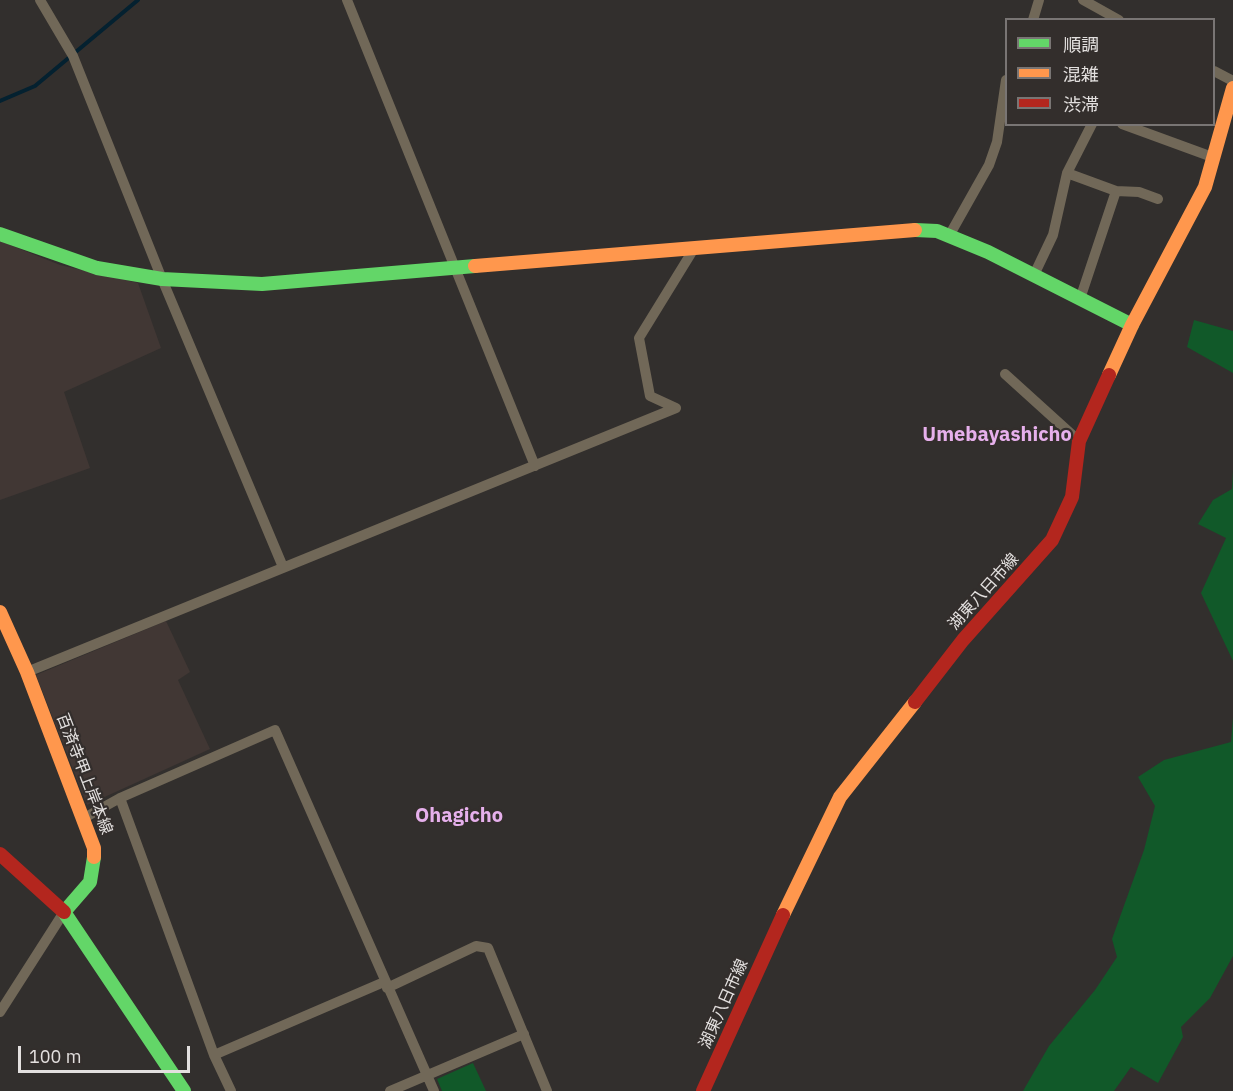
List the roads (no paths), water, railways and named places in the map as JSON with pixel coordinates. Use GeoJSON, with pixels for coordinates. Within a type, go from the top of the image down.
{"type":"FeatureCollection","features":[{"type":"Feature","properties":{"kind":"main road","name":"湖東八日市線"},"geometry":{"type":"LineString","coordinates":[[703,1091],[762,958],[840,796],[963,640],[1052,540],[1072,497],[1079,441],[1132,325],[1205,187],[1233,88]]}},
{"type":"Feature","properties":{"kind":"main road"},"geometry":{"type":"LineString","coordinates":[[0,234],[97,268],[162,279],[262,284],[903,230],[937,231],[1034,275],[1132,325]]}},
{"type":"Feature","properties":{"kind":"main road","name":"百済寺甲上岸本線"},"geometry":{"type":"LineString","coordinates":[[0,612],[27,672],[94,848],[94,865],[90,882],[64,912]]}},
{"type":"Feature","properties":{"kind":"main road"},"geometry":{"type":"LineString","coordinates":[[0,854],[64,912],[184,1091]]}},
{"type":"Feature","properties":{"kind":"street"},"geometry":{"type":"LineString","coordinates":[[40,0],[73,56],[162,279],[283,567]]}},
{"type":"Feature","properties":{"kind":"street"},"geometry":{"type":"LineString","coordinates":[[347,0],[535,466]]}},
{"type":"Feature","properties":{"kind":"street"},"geometry":{"type":"LineString","coordinates":[[1034,18],[1039,0]]}},
{"type":"Feature","properties":{"kind":"street"},"geometry":{"type":"LineString","coordinates":[[1083,0],[1115,18]]}},
{"type":"Feature","properties":{"kind":"street"},"geometry":{"type":"LineString","coordinates":[[1215,71],[1233,81]]}},
{"type":"Feature","properties":{"kind":"street"},"geometry":{"type":"LineString","coordinates":[[950,236],[989,165],[1000,124],[1005,88]]}},
{"type":"Feature","properties":{"kind":"street"},"geometry":{"type":"LineString","coordinates":[[1034,275],[1053,235],[1067,173],[1091,126]]}},
{"type":"Feature","properties":{"kind":"street"},"geometry":{"type":"LineString","coordinates":[[1127,126],[1215,158]]}},
{"type":"Feature","properties":{"kind":"street"},"geometry":{"type":"LineString","coordinates":[[1067,173],[1116,191],[1139,192],[1158,199]]}},
{"type":"Feature","properties":{"kind":"street"},"geometry":{"type":"LineString","coordinates":[[1080,299],[1116,191]]}},
{"type":"Feature","properties":{"kind":"street"},"geometry":{"type":"LineString","coordinates":[[27,672],[676,408],[650,396],[639,338],[695,248]]}},
{"type":"Feature","properties":{"kind":"street"},"geometry":{"type":"LineString","coordinates":[[1005,375],[1079,441]]}},
{"type":"Feature","properties":{"kind":"street"},"geometry":{"type":"LineString","coordinates":[[84,819],[120,798],[275,730],[385,985],[434,1091]]}},
{"type":"Feature","properties":{"kind":"street"},"geometry":{"type":"LineString","coordinates":[[120,798],[214,1055],[231,1091]]}},
{"type":"Feature","properties":{"kind":"street"},"geometry":{"type":"LineString","coordinates":[[0,1012],[64,912]]}},
{"type":"Feature","properties":{"kind":"street"},"geometry":{"type":"LineString","coordinates":[[214,1055],[476,946],[488,948],[547,1091]]}},
{"type":"Feature","properties":{"kind":"street"},"geometry":{"type":"LineString","coordinates":[[390,1091],[524,1034]]}},
{"type":"Feature","properties":{"kind":"waterway"},"geometry":{"type":"LineString","coordinates":[[0,101],[35,86],[138,0]]}},
{"type":"Feature","properties":{"kind":"district","name":"Umebayashicho"},"geometry":{"type":"Point","coordinates":[997,435]}},
{"type":"Feature","properties":{"kind":"district","name":"Ohagicho"},"geometry":{"type":"Point","coordinates":[459,816]}}]}
